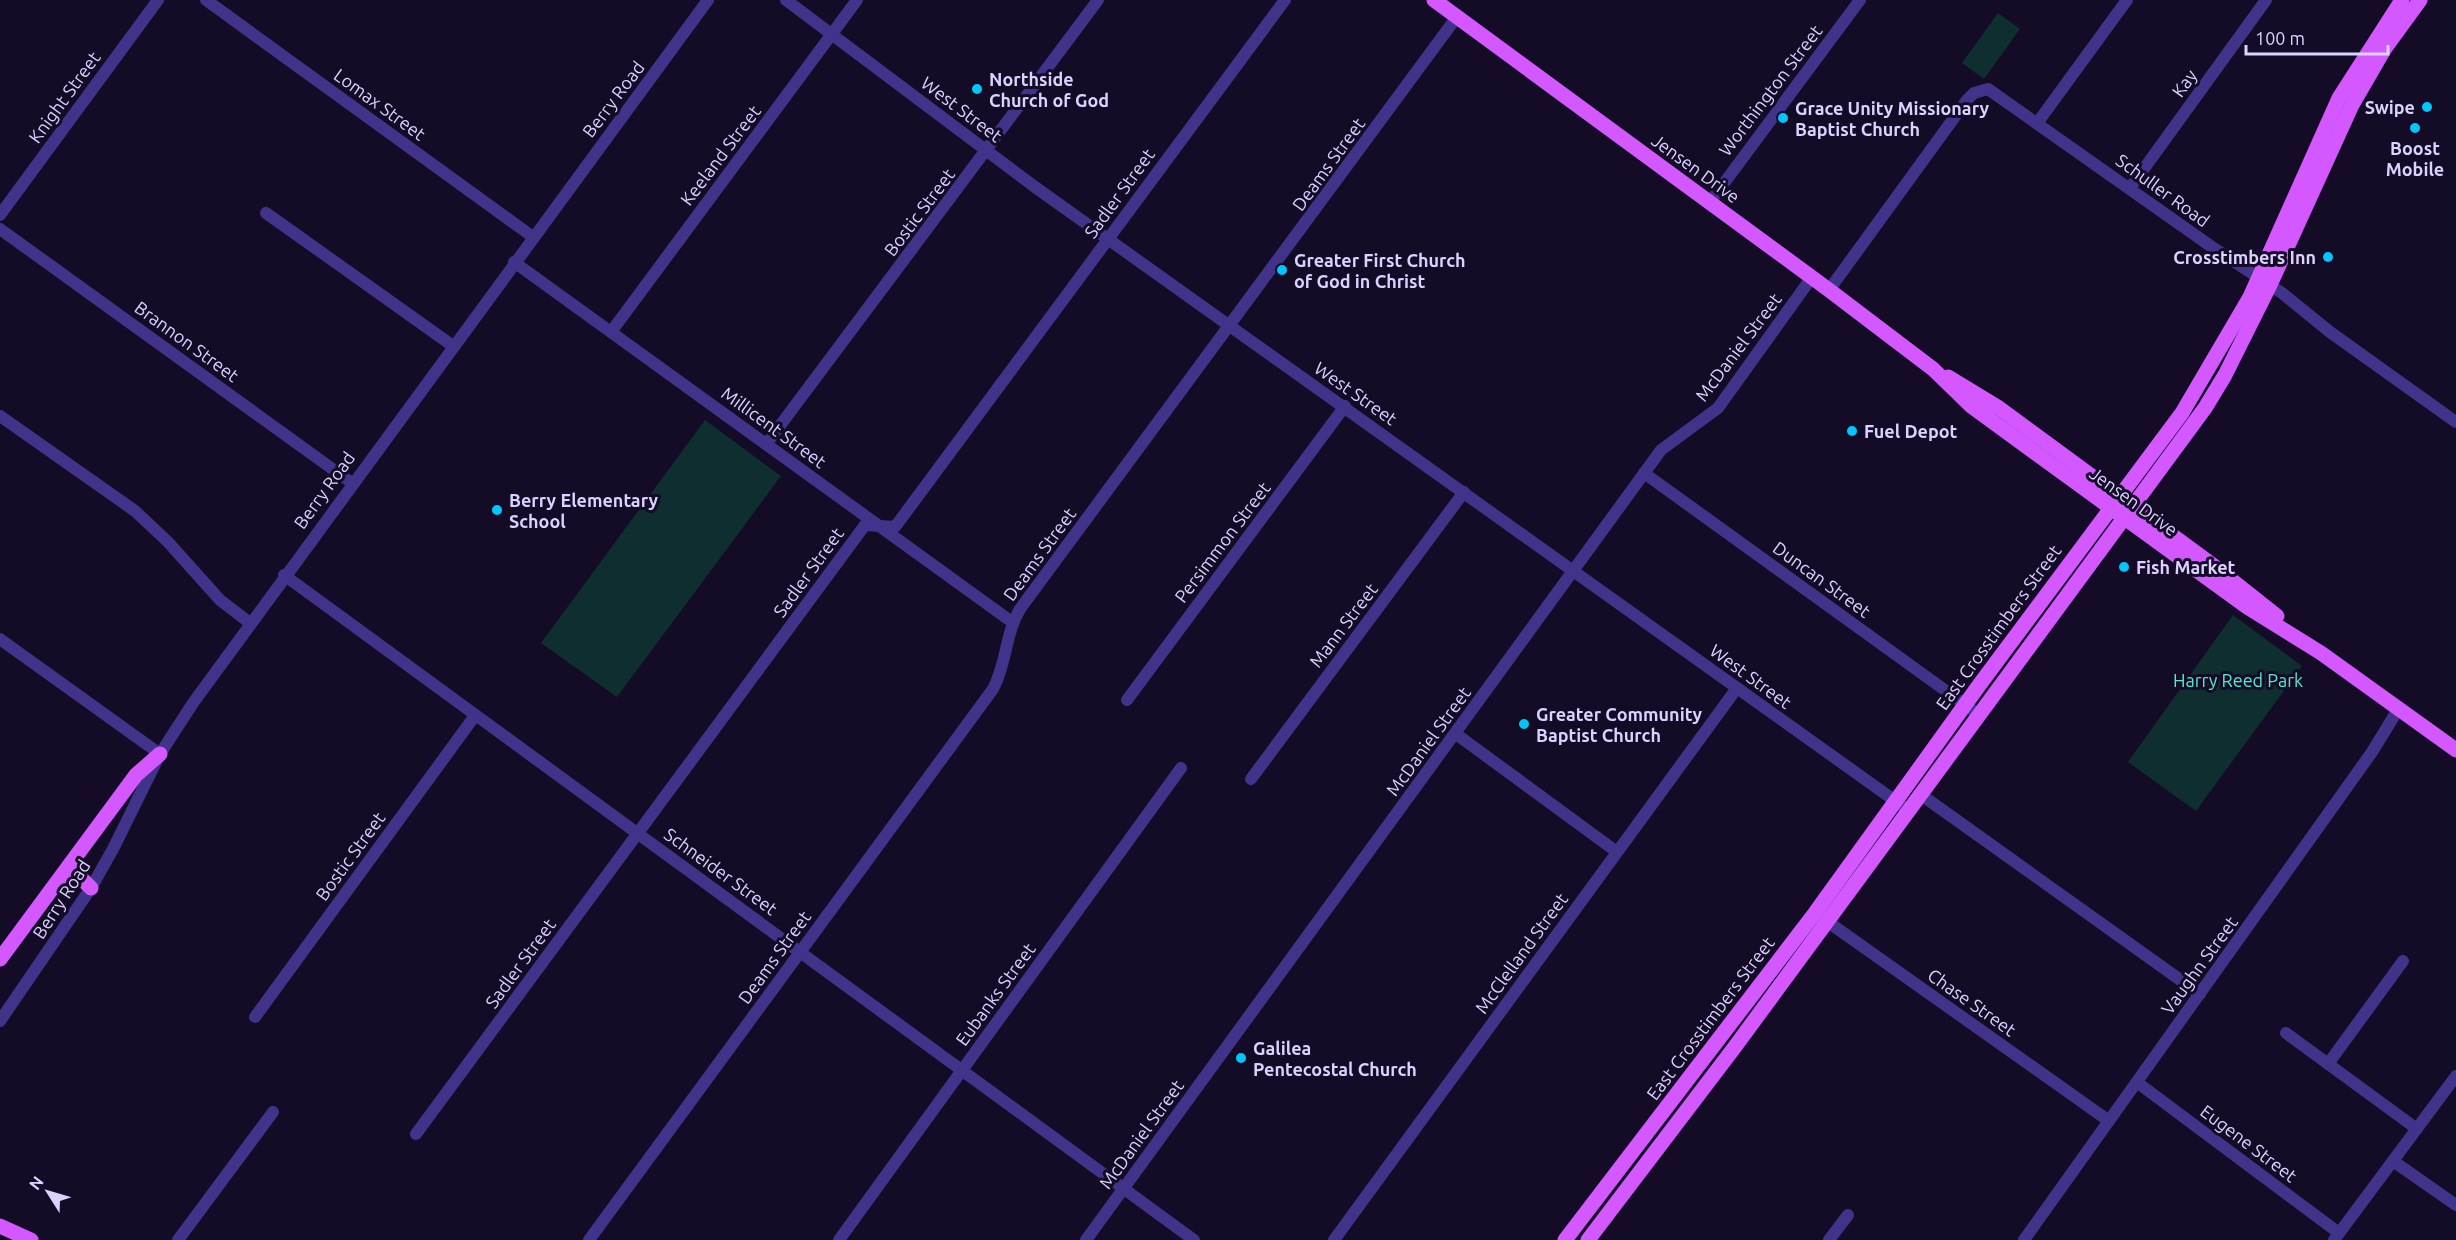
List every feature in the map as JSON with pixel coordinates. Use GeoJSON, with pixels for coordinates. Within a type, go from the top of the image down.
{"type":"FeatureCollection","features":[{"type":"Feature","properties":{"kind":"main road","name":"Jensen Drive"},"geometry":{"type":"LineString","coordinates":[[1434,0],[2122,507],[2247,607],[2321,653],[2456,750]]}},
{"type":"Feature","properties":{"kind":"main road","name":"East Crosstimbers Street"},"geometry":{"type":"LineString","coordinates":[[1588,1240],[1729,1055],[1895,801],[2015,636],[2205,408],[2223,379],[2264,281],[2322,154],[2362,85],[2393,25],[2402,0]]}},
{"type":"Feature","properties":{"kind":"main road","name":"East Crosstimbers Street"},"geometry":{"type":"LineString","coordinates":[[2393,25],[2420,0]]}},
{"type":"Feature","properties":{"kind":"main road","name":"East Crosstimbers Street"},"geometry":{"type":"LineString","coordinates":[[1564,1240],[1714,1044],[1821,917],[1920,794],[2028,646],[2122,507],[2264,281]]}},
{"type":"Feature","properties":{"kind":"main road"},"geometry":{"type":"LineString","coordinates":[[2209,368],[2223,379]]}},
{"type":"Feature","properties":{"kind":"main road"},"geometry":{"type":"LineString","coordinates":[[2015,636],[2028,646]]}},
{"type":"Feature","properties":{"kind":"main road"},"geometry":{"type":"LineString","coordinates":[[0,959],[136,775],[160,754]]}},
{"type":"Feature","properties":{"kind":"main road"},"geometry":{"type":"LineString","coordinates":[[69,866],[91,888]]}},
{"type":"Feature","properties":{"kind":"main road"},"geometry":{"type":"LineString","coordinates":[[1714,1044],[1729,1055]]}},
{"type":"Feature","properties":{"kind":"main road"},"geometry":{"type":"LineString","coordinates":[[1614,1175],[1629,1187]]}},
{"type":"Feature","properties":{"kind":"main road"},"geometry":{"type":"LineString","coordinates":[[0,1226],[31,1240]]}},
{"type":"Feature","properties":{"kind":"street","name":"Knight Street"},"geometry":{"type":"LineString","coordinates":[[0,215],[158,0]]}},
{"type":"Feature","properties":{"kind":"street","name":"Lomax Street"},"geometry":{"type":"LineString","coordinates":[[206,0],[533,237]]}},
{"type":"Feature","properties":{"kind":"street","name":"Berry Road"},"geometry":{"type":"LineString","coordinates":[[0,1021],[91,888],[160,754],[250,623],[708,0]]}},
{"type":"Feature","properties":{"kind":"street","name":"West Street"},"geometry":{"type":"LineString","coordinates":[[786,0],[987,151],[1229,326],[1345,406],[1908,810]]}},
{"type":"Feature","properties":{"kind":"street","name":"Keeland Street"},"geometry":{"type":"LineString","coordinates":[[611,332],[857,0]]}},
{"type":"Feature","properties":{"kind":"street","name":"Bostic Street"},"geometry":{"type":"LineString","coordinates":[[767,443],[1098,0]]}},
{"type":"Feature","properties":{"kind":"street","name":"Sadler Street"},"geometry":{"type":"LineString","coordinates":[[416,1134],[865,525],[880,528],[894,527],[1285,0]]}},
{"type":"Feature","properties":{"kind":"street","name":"Worthington Street"},"geometry":{"type":"LineString","coordinates":[[1710,202],[1860,0]]}},
{"type":"Feature","properties":{"kind":"street"},"geometry":{"type":"LineString","coordinates":[[2038,122],[2127,0]]}},
{"type":"Feature","properties":{"kind":"street","name":"Kay"},"geometry":{"type":"LineString","coordinates":[[2130,188],[2266,0]]}},
{"type":"Feature","properties":{"kind":"street","name":"Deams Street"},"geometry":{"type":"LineString","coordinates":[[589,1240],[993,689],[1002,674],[1012,622],[1456,18]]}},
{"type":"Feature","properties":{"kind":"street","name":"Schuller Road"},"geometry":{"type":"LineString","coordinates":[[1829,290],[1968,100],[1982,90],[1996,92],[2212,248],[2264,281],[2456,422]]}},
{"type":"Feature","properties":{"kind":"street"},"geometry":{"type":"LineString","coordinates":[[266,213],[453,346]]}},
{"type":"Feature","properties":{"kind":"street","name":"Brannon Street"},"geometry":{"type":"LineString","coordinates":[[0,229],[352,483]]}},
{"type":"Feature","properties":{"kind":"street","name":"Millicent Street"},"geometry":{"type":"LineString","coordinates":[[514,262],[1012,622]]}},
{"type":"Feature","properties":{"kind":"street","name":"McDaniel Street"},"geometry":{"type":"LineString","coordinates":[[1086,1240],[1644,473],[1673,439],[1718,408],[1812,277]]}},
{"type":"Feature","properties":{"kind":"street","name":"Persimmon Street"},"geometry":{"type":"LineString","coordinates":[[1127,700],[1345,406]]}},
{"type":"Feature","properties":{"kind":"street"},"geometry":{"type":"LineString","coordinates":[[0,416],[135,511],[168,542],[220,600],[250,623]]}},
{"type":"Feature","properties":{"kind":"street","name":"Duncan Street"},"geometry":{"type":"LineString","coordinates":[[1644,473],[1978,714]]}},
{"type":"Feature","properties":{"kind":"street","name":"Mann Street"},"geometry":{"type":"LineString","coordinates":[[1251,779],[1464,492]]}},
{"type":"Feature","properties":{"kind":"street","name":"Schneider Street"},"geometry":{"type":"LineString","coordinates":[[284,576],[474,717],[638,832],[1194,1240]]}},
{"type":"Feature","properties":{"kind":"street"},"geometry":{"type":"LineString","coordinates":[[0,639],[160,754]]}},
{"type":"Feature","properties":{"kind":"street","name":"McClelland Street"},"geometry":{"type":"LineString","coordinates":[[1334,1240],[1737,688]]}},
{"type":"Feature","properties":{"kind":"street","name":"Vaughn Street"},"geometry":{"type":"LineString","coordinates":[[2024,1240],[2372,752],[2399,708]]}},
{"type":"Feature","properties":{"kind":"street","name":"Bostic Street"},"geometry":{"type":"LineString","coordinates":[[255,1017],[474,717]]}},
{"type":"Feature","properties":{"kind":"street"},"geometry":{"type":"LineString","coordinates":[[1456,734],[1617,852]]}},
{"type":"Feature","properties":{"kind":"street","name":"Eubanks Street"},"geometry":{"type":"LineString","coordinates":[[839,1240],[1181,768]]}},
{"type":"Feature","properties":{"kind":"street"},"geometry":{"type":"LineString","coordinates":[[1920,794],[2200,994]]}},
{"type":"Feature","properties":{"kind":"street","name":"Chase Street"},"geometry":{"type":"LineString","coordinates":[[1821,917],[2109,1121]]}},
{"type":"Feature","properties":{"kind":"street"},"geometry":{"type":"LineString","coordinates":[[2328,1064],[2403,961]]}},
{"type":"Feature","properties":{"kind":"street"},"geometry":{"type":"LineString","coordinates":[[2286,1033],[2417,1129]]}},
{"type":"Feature","properties":{"kind":"street"},"geometry":{"type":"LineString","coordinates":[[2337,1236],[2456,1076]]}},
{"type":"Feature","properties":{"kind":"street","name":"Eugene Street"},"geometry":{"type":"LineString","coordinates":[[2138,1083],[2337,1236]]}},
{"type":"Feature","properties":{"kind":"street"},"geometry":{"type":"LineString","coordinates":[[178,1240],[273,1112]]}},
{"type":"Feature","properties":{"kind":"street"},"geometry":{"type":"LineString","coordinates":[[2393,1161],[2456,1205]]}},
{"type":"Feature","properties":{"kind":"street"},"geometry":{"type":"LineString","coordinates":[[1829,1240],[1848,1215]]}},
{"type":"Feature","properties":{"kind":"green space"},"geometry":{"type":"Polygon","coordinates":[[[1998,13],[2020,29],[1984,79],[1962,63],[1998,13]]]}},
{"type":"Feature","properties":{"kind":"green space"},"geometry":{"type":"Polygon","coordinates":[[[705,420],[781,476],[617,697],[541,643],[705,420]]]}},
{"type":"Feature","properties":{"kind":"green space","name":"Harry Reed Park"},"geometry":{"type":"Polygon","coordinates":[[[2233,615],[2302,666],[2196,811],[2128,762],[2233,615]]]}},
{"type":"Feature","properties":{"kind":"place","name":"Northside Church of God"},"geometry":{"type":"Point","coordinates":[977,89]}},
{"type":"Feature","properties":{"kind":"place","name":"Swipe"},"geometry":{"type":"Point","coordinates":[2427,107]}},
{"type":"Feature","properties":{"kind":"place","name":"Grace Unity Missionary Baptist Church"},"geometry":{"type":"Point","coordinates":[1783,118]}},
{"type":"Feature","properties":{"kind":"place","name":"Boost Mobile"},"geometry":{"type":"Point","coordinates":[2415,128]}},
{"type":"Feature","properties":{"kind":"place","name":"Crosstimbers Inn"},"geometry":{"type":"Point","coordinates":[2328,257]}},
{"type":"Feature","properties":{"kind":"place","name":"Greater First Church of God in Christ"},"geometry":{"type":"Point","coordinates":[1282,270]}},
{"type":"Feature","properties":{"kind":"place","name":"Fuel Depot"},"geometry":{"type":"Point","coordinates":[1852,431]}},
{"type":"Feature","properties":{"kind":"place","name":"Berry Elementary School"},"geometry":{"type":"Point","coordinates":[497,510]}},
{"type":"Feature","properties":{"kind":"place","name":"Fish Market"},"geometry":{"type":"Point","coordinates":[2124,567]}},
{"type":"Feature","properties":{"kind":"place","name":"Greater Community Baptist Church"},"geometry":{"type":"Point","coordinates":[1524,724]}},
{"type":"Feature","properties":{"kind":"place","name":"Galilea Pentecostal Church"},"geometry":{"type":"Point","coordinates":[1241,1058]}}]}
